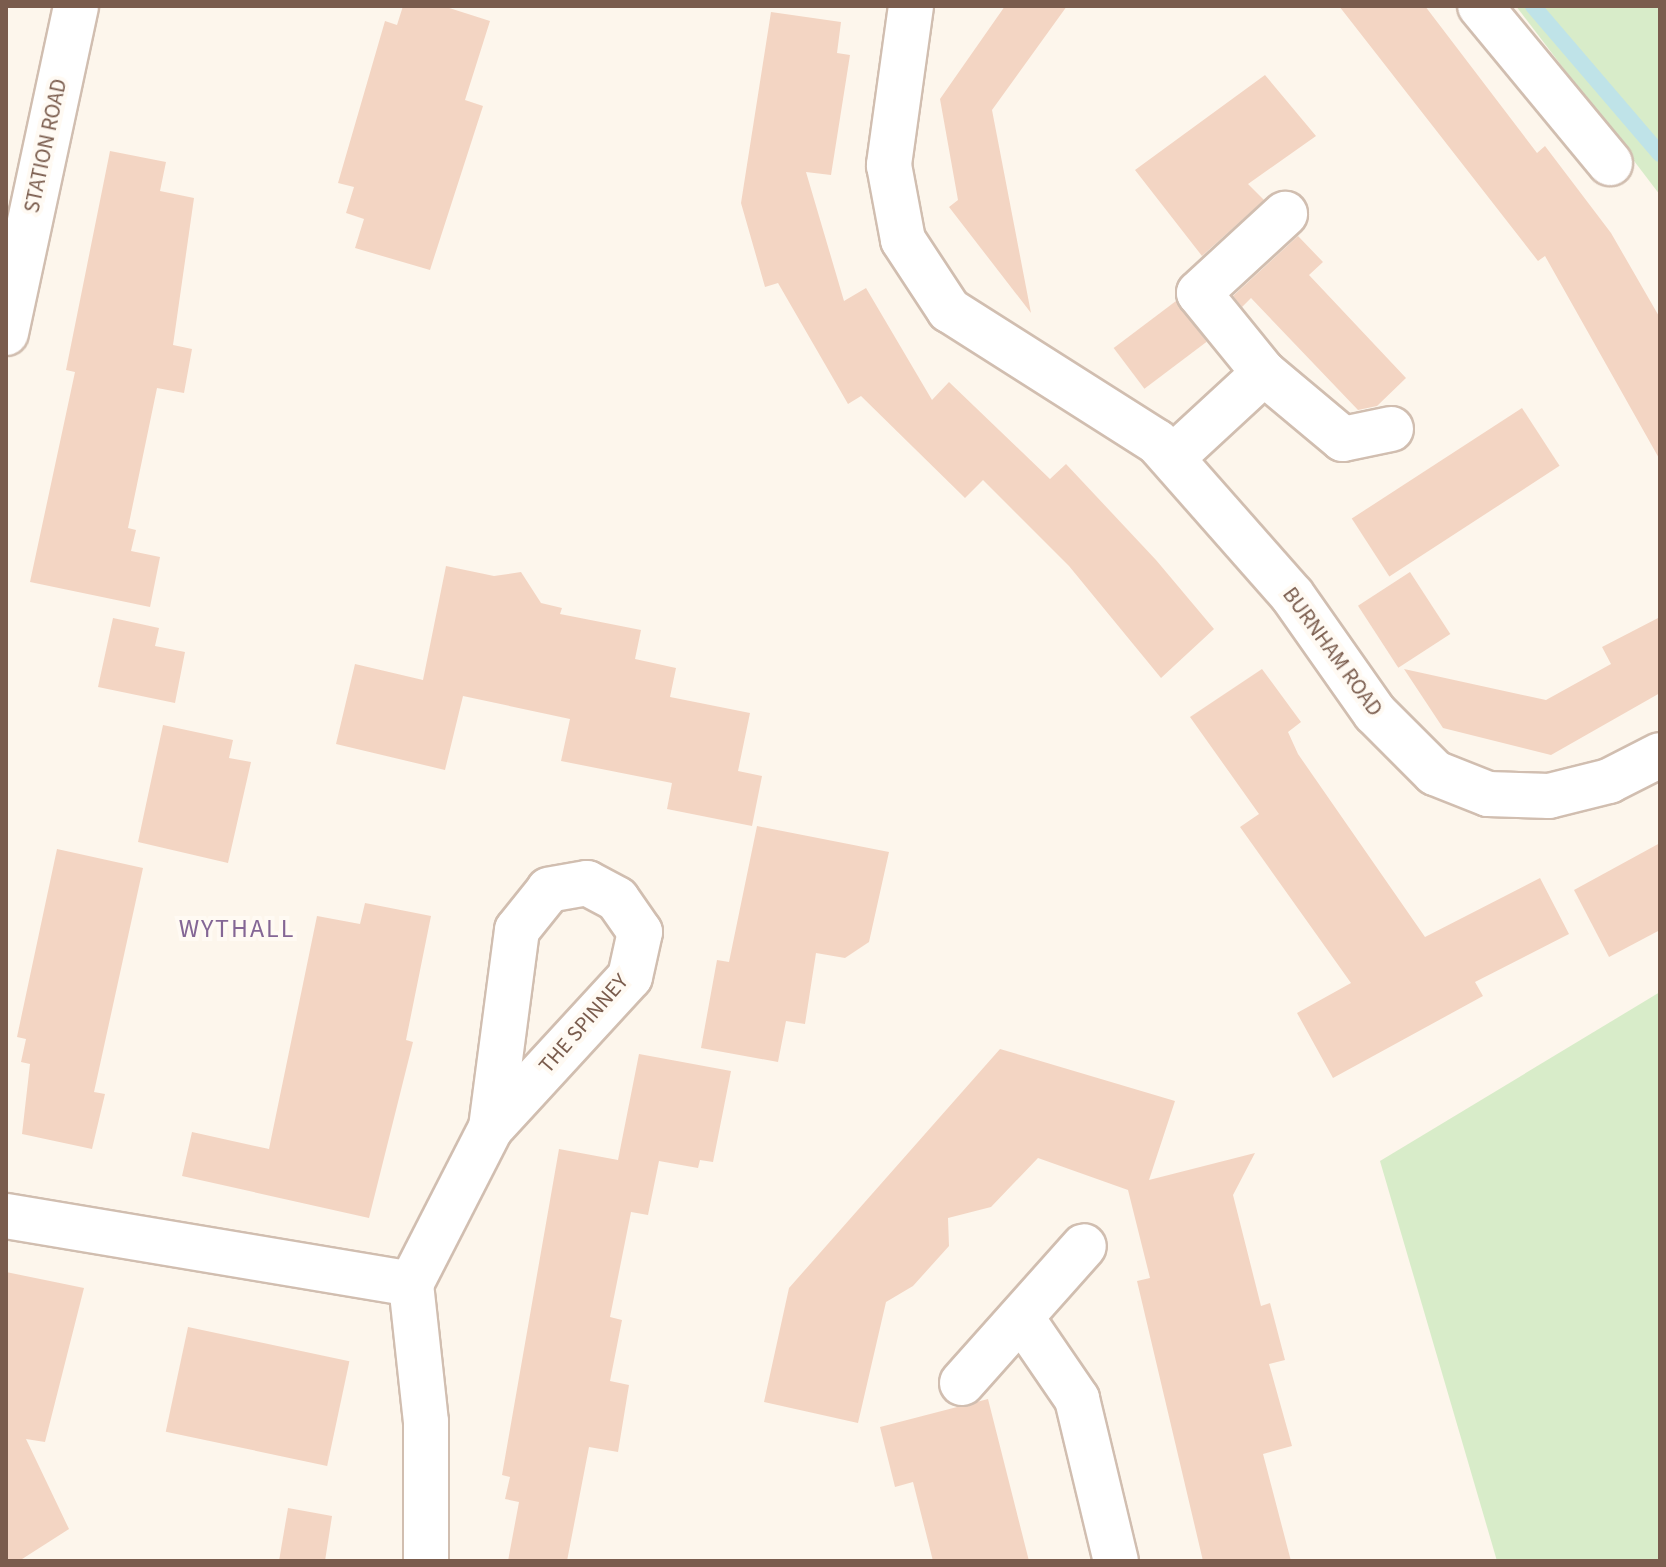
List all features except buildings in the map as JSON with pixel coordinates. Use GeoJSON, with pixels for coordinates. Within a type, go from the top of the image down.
{"type":"FeatureCollection","features":[{"type":"Feature","properties":{"kind":"street","name":"STATION ROAD"},"geometry":{"type":"LineString","coordinates":[[6,333],[76,6]]}},
{"type":"Feature","properties":{"kind":"street","name":"BURNHAM ROAD"},"geometry":{"type":"LineString","coordinates":[[911,6],[889,165],[903,240],[921,277],[949,310],[1173,457],[1292,595],[1375,713],[1435,773],[1488,794],[1549,796],[1609,781],[1660,755]]}},
{"type":"Feature","properties":{"kind":"street"},"geometry":{"type":"LineString","coordinates":[[1480,6],[1610,163]]}},
{"type":"Feature","properties":{"kind":"street"},"geometry":{"type":"LineString","coordinates":[[1285,214],[1199,293],[1264,373],[1343,439],[1391,429]]}},
{"type":"Feature","properties":{"kind":"street"},"geometry":{"type":"LineString","coordinates":[[1173,457],[1264,373]]}},
{"type":"Feature","properties":{"kind":"street","name":"THE SPINNEY"},"geometry":{"type":"LineString","coordinates":[[411,1284],[491,1128],[630,977],[640,932],[617,899],[587,883],[549,890],[517,930],[491,1128]]}},
{"type":"Feature","properties":{"kind":"street"},"geometry":{"type":"LineString","coordinates":[[6,1216],[411,1284],[426,1422],[426,1561]]}},
{"type":"Feature","properties":{"kind":"street"},"geometry":{"type":"LineString","coordinates":[[962,1383],[1023,1320],[1084,1246]]}},
{"type":"Feature","properties":{"kind":"street"},"geometry":{"type":"LineString","coordinates":[[1023,1320],[1077,1399],[1116,1561]]}},
{"type":"Feature","properties":{"kind":"green space"},"geometry":{"type":"Polygon","coordinates":[[[1516,6],[1660,6],[1660,195],[1516,6]]]}},
{"type":"Feature","properties":{"kind":"green space"},"geometry":{"type":"Polygon","coordinates":[[[1660,992],[1660,1561],[1497,1561],[1380,1161],[1660,992]]]}},
{"type":"Feature","properties":{"kind":"waterway"},"geometry":{"type":"LineString","coordinates":[[1533,6],[1660,154]]}},
{"type":"Feature","properties":{"kind":"district","name":"WYTHALL"},"geometry":{"type":"Point","coordinates":[237,929]}}]}
